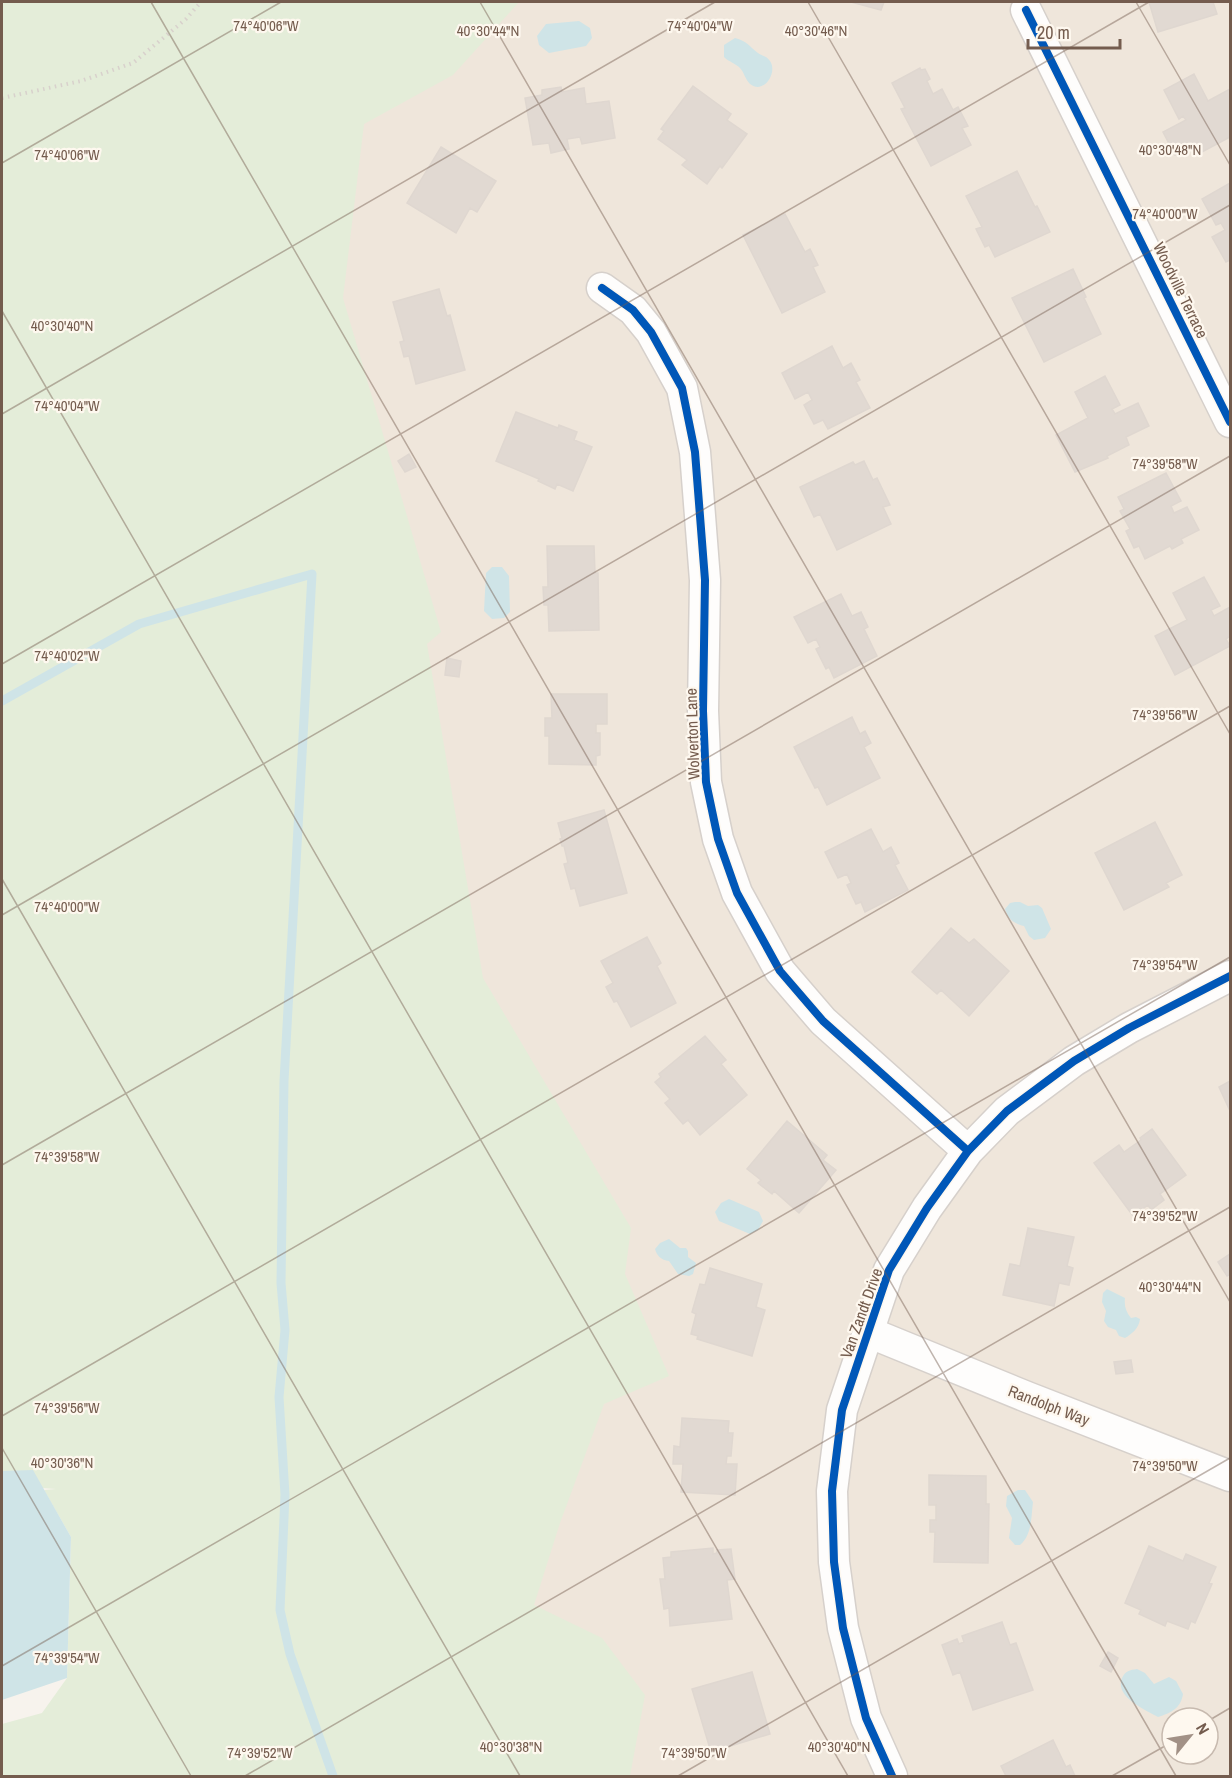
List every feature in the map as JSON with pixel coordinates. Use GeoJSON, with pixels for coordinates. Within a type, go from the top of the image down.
{"type":"FeatureCollection","features":[{"type":"Feature","properties":{"kind":"street","name":"Woodville Terrace"},"geometry":{"type":"LineString","coordinates":[[1026,10],[1230,422]]}},
{"type":"Feature","properties":{"kind":"street","name":"Wolverton Lane"},"geometry":{"type":"LineString","coordinates":[[602,288],[633,310],[651,332],[682,388],[695,453],[705,580],[703,711],[706,782],[718,839],[737,893],[780,971],[823,1021],[968,1151]]}},
{"type":"Feature","properties":{"kind":"street","name":"Van Zandt Drive"},"geometry":{"type":"LineString","coordinates":[[892,1776],[866,1718],[843,1628],[834,1562],[832,1491],[842,1410],[890,1270],[927,1208],[968,1151],[1007,1111],[1074,1061],[1129,1028],[1230,976]]}},
{"type":"Feature","properties":{"kind":"street","name":"Randolph Way"},"geometry":{"type":"LineString","coordinates":[[868,1332],[1016,1393],[1230,1476]]}},
{"type":"Feature","properties":{"kind":"path"},"geometry":{"type":"LineString","coordinates":[[2,98],[81,81],[133,63],[186,19],[201,2]]}},
{"type":"Feature","properties":{"kind":"shaded area"},"geometry":{"type":"Polygon","coordinates":[[[501,2],[1230,2],[1230,1776],[570,1776],[511,1639],[475,980],[306,146],[501,2]]]}},
{"type":"Feature","properties":{"kind":"shaded area"},"geometry":{"type":"Polygon","coordinates":[[[579,21],[590,28],[592,38],[586,46],[549,53],[539,45],[537,36],[546,24],[579,21]]]}},
{"type":"Feature","properties":{"kind":"shaded area"},"geometry":{"type":"Polygon","coordinates":[[[735,38],[745,42],[770,61],[771,76],[760,87],[750,84],[743,71],[724,57],[724,45],[735,38]]]}},
{"type":"Feature","properties":{"kind":"shaded area"},"geometry":{"type":"Polygon","coordinates":[[[492,567],[502,567],[509,576],[510,612],[504,618],[492,619],[484,611],[486,573],[492,567]]]}},
{"type":"Feature","properties":{"kind":"shaded area"},"geometry":{"type":"Polygon","coordinates":[[[1015,902],[1028,906],[1038,905],[1042,908],[1051,929],[1045,938],[1034,940],[1024,926],[1010,918],[1005,909],[1010,903],[1015,902]]]}},
{"type":"Feature","properties":{"kind":"shaded area"},"geometry":{"type":"Polygon","coordinates":[[[729,1199],[759,1212],[763,1221],[758,1230],[750,1234],[719,1221],[715,1212],[721,1203],[729,1199]]]}},
{"type":"Feature","properties":{"kind":"shaded area"},"geometry":{"type":"Polygon","coordinates":[[[669,1239],[680,1248],[686,1248],[688,1257],[696,1263],[693,1274],[689,1276],[678,1274],[669,1261],[658,1256],[655,1249],[660,1243],[669,1239]]]}},
{"type":"Feature","properties":{"kind":"shaded area"},"geometry":{"type":"Polygon","coordinates":[[[1107,1289],[1125,1298],[1129,1316],[1140,1319],[1135,1330],[1125,1338],[1119,1336],[1116,1330],[1108,1327],[1104,1321],[1106,1311],[1102,1302],[1103,1293],[1107,1289]]]}},
{"type":"Feature","properties":{"kind":"shaded area"},"geometry":{"type":"Polygon","coordinates":[[[33,1470],[71,1537],[67,1678],[2,1700],[2,1471],[33,1470]]]}},
{"type":"Feature","properties":{"kind":"shaded area"},"geometry":{"type":"Polygon","coordinates":[[[1018,1490],[1025,1490],[1033,1502],[1027,1536],[1020,1545],[1015,1545],[1009,1538],[1012,1518],[1006,1506],[1007,1496],[1018,1490]]]}},
{"type":"Feature","properties":{"kind":"shaded area"},"geometry":{"type":"Polygon","coordinates":[[[1137,1669],[1145,1673],[1154,1684],[1169,1677],[1176,1681],[1183,1694],[1178,1706],[1160,1706],[1160,1716],[1158,1717],[1139,1707],[1127,1697],[1121,1685],[1122,1678],[1128,1671],[1137,1669]]]}},
{"type":"Feature","properties":{"kind":"green space"},"geometry":{"type":"Polygon","coordinates":[[[2,2],[519,2],[453,75],[364,124],[343,298],[441,632],[427,644],[483,978],[631,1228],[625,1274],[669,1376],[604,1404],[560,1523],[534,1605],[602,1638],[645,1695],[630,1776],[2,1776],[2,1724],[42,1713],[67,1678],[71,1537],[44,1490],[56,1489],[2,1485],[2,2]]]}},
{"type":"Feature","properties":{"kind":"building"},"geometry":{"type":"Polygon","coordinates":[[[851,2],[884,2],[881,10],[851,2]]]}},
{"type":"Feature","properties":{"kind":"building"},"geometry":{"type":"Polygon","coordinates":[[[1149,2],[1213,2],[1217,14],[1158,32],[1149,2]]]}},
{"type":"Feature","properties":{"kind":"building"},"geometry":{"type":"Polygon","coordinates":[[[920,68],[925,69],[930,79],[927,81],[933,94],[942,89],[953,110],[958,107],[968,126],[962,128],[971,145],[931,166],[901,109],[905,108],[892,83],[920,68]]]}},
{"type":"Feature","properties":{"kind":"building"},"geometry":{"type":"Polygon","coordinates":[[[1194,74],[1208,101],[1230,89],[1230,137],[1200,153],[1195,145],[1175,155],[1163,132],[1186,120],[1183,116],[1179,119],[1164,90],[1194,74]]]}},
{"type":"Feature","properties":{"kind":"building"},"geometry":{"type":"Polygon","coordinates":[[[693,86],[731,114],[727,120],[747,134],[707,184],[682,165],[687,160],[658,139],[664,131],[661,129],[693,86]]]}},
{"type":"Feature","properties":{"kind":"building"},"geometry":{"type":"Polygon","coordinates":[[[561,87],[562,92],[584,88],[586,104],[609,101],[615,138],[582,144],[580,137],[567,139],[569,149],[551,153],[549,143],[533,145],[525,98],[542,95],[542,90],[561,87]]]}},
{"type":"Feature","properties":{"kind":"building"},"geometry":{"type":"Polygon","coordinates":[[[441,147],[496,181],[477,212],[470,208],[456,233],[407,203],[441,147]]]}},
{"type":"Feature","properties":{"kind":"building"},"geometry":{"type":"Polygon","coordinates":[[[1017,171],[1050,232],[995,257],[989,245],[985,247],[976,229],[982,227],[966,196],[1017,171]]]}},
{"type":"Feature","properties":{"kind":"building"},"geometry":{"type":"Polygon","coordinates":[[[1230,183],[1230,260],[1226,262],[1212,237],[1225,230],[1221,223],[1216,225],[1202,199],[1230,183]]]}},
{"type":"Feature","properties":{"kind":"building"},"geometry":{"type":"Polygon","coordinates":[[[785,214],[805,252],[810,249],[818,265],[813,267],[825,292],[782,313],[743,235],[785,214]]]}},
{"type":"Feature","properties":{"kind":"building"},"geometry":{"type":"Polygon","coordinates":[[[1073,269],[1101,334],[1044,362],[1012,298],[1073,269]]]}},
{"type":"Feature","properties":{"kind":"building"},"geometry":{"type":"Polygon","coordinates":[[[439,289],[447,316],[450,315],[465,370],[416,384],[409,356],[404,357],[400,342],[404,341],[393,302],[439,289]]]}},
{"type":"Feature","properties":{"kind":"building"},"geometry":{"type":"Polygon","coordinates":[[[832,346],[843,368],[851,363],[860,380],[856,382],[870,408],[828,429],[823,420],[814,424],[804,405],[812,400],[808,392],[795,399],[782,373],[832,346]]]}},
{"type":"Feature","properties":{"kind":"building"},"geometry":{"type":"Polygon","coordinates":[[[1105,376],[1120,405],[1112,409],[1115,414],[1138,403],[1149,426],[1126,437],[1129,445],[1107,456],[1108,458],[1075,472],[1056,435],[1088,418],[1075,392],[1105,376]]]}},
{"type":"Feature","properties":{"kind":"building"},"geometry":{"type":"Polygon","coordinates":[[[516,412],[558,428],[559,425],[577,432],[574,440],[592,447],[573,491],[557,484],[555,489],[538,481],[539,479],[496,461],[516,412]]]}},
{"type":"Feature","properties":{"kind":"building"},"geometry":{"type":"Polygon","coordinates":[[[409,454],[416,467],[405,472],[398,461],[409,454]]]}},
{"type":"Feature","properties":{"kind":"building"},"geometry":{"type":"Polygon","coordinates":[[[864,461],[873,480],[877,478],[890,505],[883,507],[891,524],[837,550],[820,514],[814,517],[800,487],[853,462],[855,465],[864,461]]]}},
{"type":"Feature","properties":{"kind":"building"},"geometry":{"type":"Polygon","coordinates":[[[1166,473],[1181,501],[1171,506],[1174,513],[1187,507],[1199,530],[1181,539],[1183,543],[1172,549],[1170,546],[1145,559],[1139,546],[1134,548],[1126,531],[1130,529],[1120,511],[1124,509],[1118,497],[1166,473]]]}},
{"type":"Feature","properties":{"kind":"building"},"geometry":{"type":"Polygon","coordinates":[[[547,546],[594,546],[595,573],[598,573],[599,630],[549,631],[548,605],[544,605],[543,587],[548,587],[547,546]]]}},
{"type":"Feature","properties":{"kind":"building"},"geometry":{"type":"Polygon","coordinates":[[[1204,577],[1220,606],[1211,610],[1214,616],[1230,607],[1230,636],[1226,639],[1230,646],[1175,675],[1155,636],[1187,620],[1173,593],[1204,577]]]}},
{"type":"Feature","properties":{"kind":"building"},"geometry":{"type":"Polygon","coordinates":[[[841,594],[852,616],[861,612],[868,627],[864,629],[877,656],[834,678],[829,667],[826,669],[816,649],[820,647],[816,639],[808,643],[794,617],[841,594]]]}},
{"type":"Feature","properties":{"kind":"building"},"geometry":{"type":"Polygon","coordinates":[[[447,658],[461,661],[459,677],[445,675],[447,658]]]}},
{"type":"Feature","properties":{"kind":"building"},"geometry":{"type":"Polygon","coordinates":[[[551,694],[607,694],[607,724],[596,724],[596,733],[600,733],[600,755],[596,756],[596,765],[549,764],[549,736],[545,736],[545,718],[552,718],[551,694]]]}},
{"type":"Feature","properties":{"kind":"building"},"geometry":{"type":"Polygon","coordinates":[[[852,717],[860,734],[865,731],[871,743],[864,747],[880,778],[827,805],[818,787],[815,788],[794,747],[852,717]]]}},
{"type":"Feature","properties":{"kind":"building"},"geometry":{"type":"Polygon","coordinates":[[[604,810],[627,893],[580,906],[575,888],[571,889],[564,864],[568,863],[560,839],[562,838],[558,823],[604,810]]]}},
{"type":"Feature","properties":{"kind":"building"},"geometry":{"type":"Polygon","coordinates":[[[1155,822],[1182,875],[1166,883],[1169,887],[1124,910],[1095,853],[1155,822]]]}},
{"type":"Feature","properties":{"kind":"building"},"geometry":{"type":"Polygon","coordinates":[[[871,829],[883,852],[891,847],[899,863],[895,865],[908,890],[865,912],[861,902],[856,904],[847,885],[851,883],[847,874],[838,878],[825,852],[871,829]]]}},
{"type":"Feature","properties":{"kind":"building"},"geometry":{"type":"Polygon","coordinates":[[[951,928],[969,943],[974,939],[1009,971],[969,1016],[941,990],[937,994],[912,972],[951,928]]]}},
{"type":"Feature","properties":{"kind":"building"},"geometry":{"type":"Polygon","coordinates":[[[647,937],[661,963],[657,966],[676,1003],[631,1027],[617,1001],[614,1002],[606,987],[613,983],[601,961],[647,937]]]}},
{"type":"Feature","properties":{"kind":"building"},"geometry":{"type":"Polygon","coordinates":[[[705,1036],[726,1060],[721,1064],[747,1095],[700,1135],[688,1120],[683,1124],[665,1103],[670,1099],[655,1082],[661,1077],[659,1074],[705,1036]]]}},
{"type":"Feature","properties":{"kind":"building"},"geometry":{"type":"Polygon","coordinates":[[[1230,1081],[1230,1111],[1219,1087],[1230,1081]]]}},
{"type":"Feature","properties":{"kind":"building"},"geometry":{"type":"Polygon","coordinates":[[[787,1121],[827,1155],[823,1160],[836,1170],[799,1213],[774,1191],[772,1194],[758,1183],[761,1180],[747,1169],[787,1121]]]}},
{"type":"Feature","properties":{"kind":"building"},"geometry":{"type":"Polygon","coordinates":[[[1152,1129],[1186,1175],[1160,1194],[1164,1200],[1151,1210],[1148,1205],[1133,1216],[1094,1163],[1119,1145],[1124,1152],[1152,1129]]]}},
{"type":"Feature","properties":{"kind":"building"},"geometry":{"type":"Polygon","coordinates":[[[1028,1228],[1074,1237],[1067,1266],[1073,1268],[1069,1285],[1059,1283],[1054,1306],[1003,1295],[1010,1264],[1020,1266],[1028,1228]]]}},
{"type":"Feature","properties":{"kind":"building"},"geometry":{"type":"Polygon","coordinates":[[[1230,1254],[1230,1274],[1227,1276],[1218,1262],[1230,1254]]]}},
{"type":"Feature","properties":{"kind":"building"},"geometry":{"type":"Polygon","coordinates":[[[710,1268],[762,1284],[756,1307],[765,1310],[752,1356],[697,1339],[698,1336],[691,1334],[696,1314],[692,1312],[700,1284],[705,1285],[710,1268]]]}},
{"type":"Feature","properties":{"kind":"building"},"geometry":{"type":"Polygon","coordinates":[[[1131,1360],[1133,1372],[1116,1374],[1114,1362],[1131,1360]]]}},
{"type":"Feature","properties":{"kind":"building"},"geometry":{"type":"Polygon","coordinates":[[[682,1418],[729,1421],[728,1433],[733,1433],[731,1456],[727,1456],[726,1464],[737,1464],[735,1495],[681,1492],[683,1464],[673,1464],[674,1446],[680,1447],[682,1418]]]}},
{"type":"Feature","properties":{"kind":"building"},"geometry":{"type":"Polygon","coordinates":[[[929,1475],[986,1476],[986,1504],[989,1504],[988,1563],[934,1562],[935,1532],[930,1532],[930,1520],[936,1520],[936,1505],[929,1505],[929,1475]]]}},
{"type":"Feature","properties":{"kind":"building"},"geometry":{"type":"Polygon","coordinates":[[[1149,1546],[1183,1561],[1186,1554],[1216,1567],[1209,1583],[1212,1584],[1195,1623],[1191,1621],[1188,1629],[1167,1621],[1165,1626],[1139,1614],[1141,1610],[1125,1603],[1149,1546]]]}},
{"type":"Feature","properties":{"kind":"building"},"geometry":{"type":"Polygon","coordinates":[[[713,1548],[713,1554],[717,1553],[717,1550],[731,1549],[735,1579],[727,1580],[732,1619],[670,1626],[669,1608],[664,1609],[660,1579],[665,1579],[663,1558],[671,1557],[671,1552],[713,1548]]]}},
{"type":"Feature","properties":{"kind":"building"},"geometry":{"type":"Polygon","coordinates":[[[1002,1622],[1010,1645],[1016,1643],[1033,1690],[973,1710],[960,1672],[953,1675],[942,1645],[957,1639],[959,1644],[964,1642],[962,1636],[1002,1622]]]}},
{"type":"Feature","properties":{"kind":"building"},"geometry":{"type":"Polygon","coordinates":[[[1108,1652],[1118,1658],[1111,1672],[1100,1666],[1108,1652]]]}},
{"type":"Feature","properties":{"kind":"building"},"geometry":{"type":"Polygon","coordinates":[[[752,1672],[770,1734],[711,1752],[692,1689],[752,1672]]]}},
{"type":"Feature","properties":{"kind":"building"},"geometry":{"type":"Polygon","coordinates":[[[1053,1740],[1066,1767],[1070,1765],[1075,1776],[1006,1776],[1001,1766],[1053,1740]]]}},
{"type":"Feature","properties":{"kind":"waterway"},"geometry":{"type":"LineString","coordinates":[[2,701],[139,624],[312,574],[284,1081],[281,1283],[285,1330],[279,1397],[285,1495],[280,1610],[290,1654],[333,1776]]}},
{"type":"Feature","properties":{"kind":"cycle path"},"geometry":{"type":"LineString","coordinates":[[1026,10],[1230,422]]}},
{"type":"Feature","properties":{"kind":"cycle path"},"geometry":{"type":"LineString","coordinates":[[602,288],[633,310],[651,332],[682,388],[695,452],[705,580],[703,711],[706,782],[718,839],[737,893],[780,971],[823,1021],[968,1151]]}},
{"type":"Feature","properties":{"kind":"cycle path"},"geometry":{"type":"LineString","coordinates":[[892,1776],[866,1718],[843,1628],[834,1562],[832,1491],[842,1410],[889,1270],[927,1208],[968,1151],[1007,1111],[1074,1061],[1129,1028],[1230,976]]}}]}
